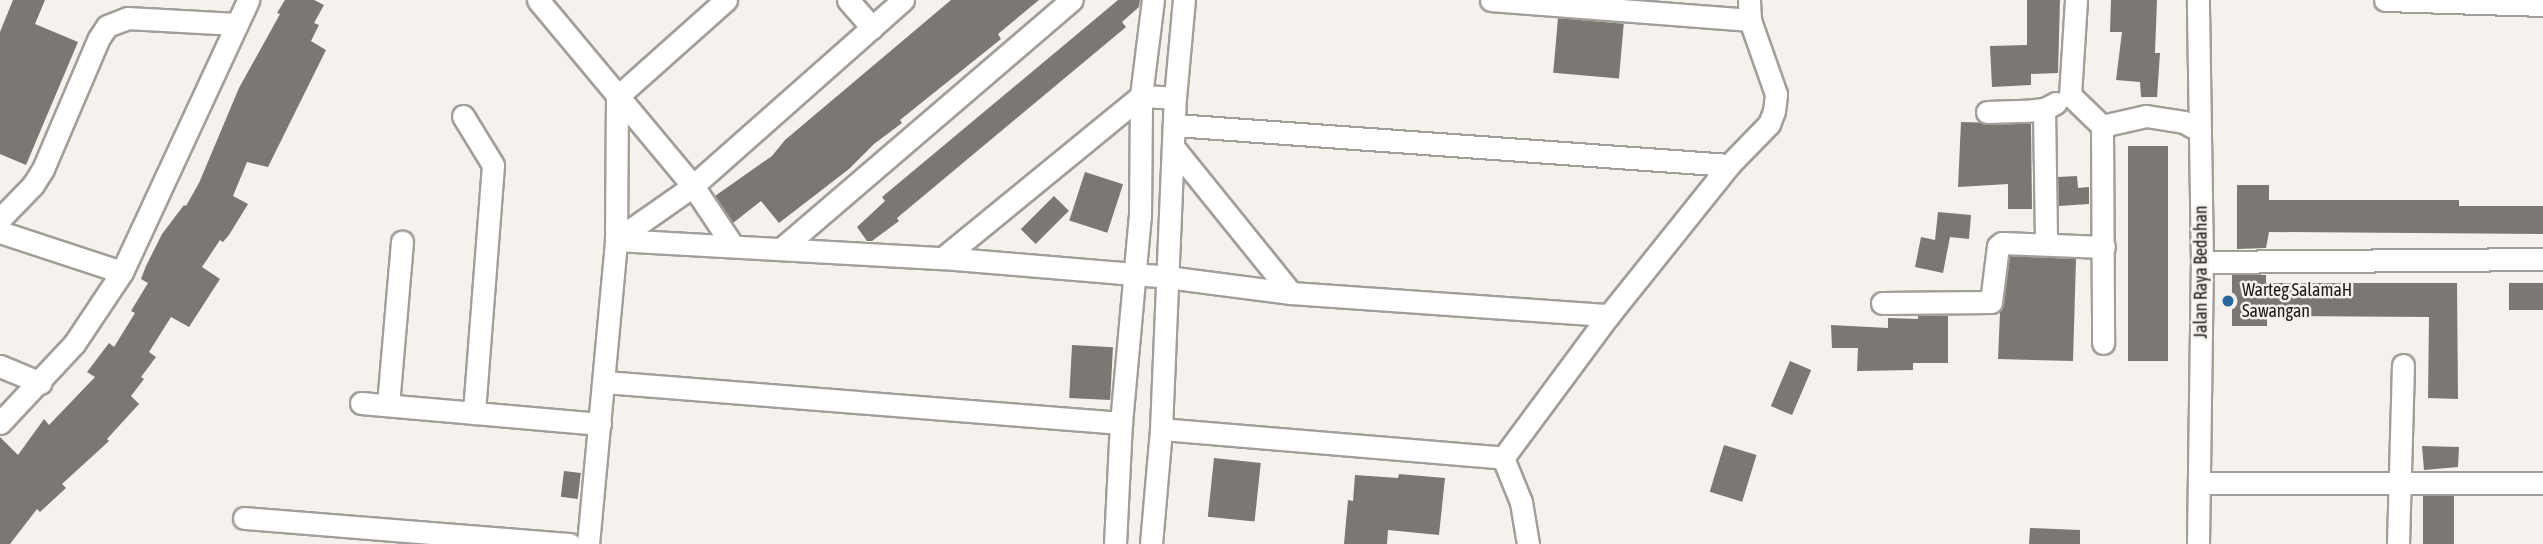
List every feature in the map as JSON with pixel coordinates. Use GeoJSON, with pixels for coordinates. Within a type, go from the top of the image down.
{"type":"FeatureCollection","features":[{"type":"Feature","properties":{"kind":"street"},"geometry":{"type":"LineString","coordinates":[[0,423],[41,383],[74,344],[122,272],[234,24],[248,0]]}},
{"type":"Feature","properties":{"kind":"street"},"geometry":{"type":"LineString","coordinates":[[538,0],[693,186],[733,246]]}},
{"type":"Feature","properties":{"kind":"street"},"geometry":{"type":"LineString","coordinates":[[588,544],[605,383],[616,240],[617,97],[726,0]]}},
{"type":"Feature","properties":{"kind":"street"},"geometry":{"type":"LineString","coordinates":[[848,0],[872,28]]}},
{"type":"Feature","properties":{"kind":"street"},"geometry":{"type":"LineString","coordinates":[[616,240],[693,186],[903,0]]}},
{"type":"Feature","properties":{"kind":"street"},"geometry":{"type":"LineString","coordinates":[[781,249],[1072,0]]}},
{"type":"Feature","properties":{"kind":"street"},"geometry":{"type":"LineString","coordinates":[[1115,544],[1121,423],[1137,274],[1141,96],[1153,0]]}},
{"type":"Feature","properties":{"kind":"street"},"geometry":{"type":"LineString","coordinates":[[1151,544],[1161,429],[1175,99],[1184,0]]}},
{"type":"Feature","properties":{"kind":"street"},"geometry":{"type":"LineString","coordinates":[[1491,0],[1750,10],[1776,94],[1769,124],[1729,165],[1609,315],[1503,458]]}},
{"type":"Feature","properties":{"kind":"street"},"geometry":{"type":"LineString","coordinates":[[2076,0],[2070,95],[2102,126],[2103,343]]}},
{"type":"Feature","properties":{"kind":"street","name":"Jalan Raya Bedahan"},"geometry":{"type":"LineString","coordinates":[[2198,0],[2202,262],[2198,544]]}},
{"type":"Feature","properties":{"kind":"street"},"geometry":{"type":"LineString","coordinates":[[2385,0],[2543,5]]}},
{"type":"Feature","properties":{"kind":"street"},"geometry":{"type":"LineString","coordinates":[[0,219],[33,186],[43,169],[99,38],[107,26],[128,18],[234,24]]}},
{"type":"Feature","properties":{"kind":"street"},"geometry":{"type":"LineString","coordinates":[[1987,112],[2044,109],[2070,95]]}},
{"type":"Feature","properties":{"kind":"street"},"geometry":{"type":"LineString","coordinates":[[943,258],[1141,96],[1175,99]]}},
{"type":"Feature","properties":{"kind":"street"},"geometry":{"type":"LineString","coordinates":[[2044,109],[2046,243]]}},
{"type":"Feature","properties":{"kind":"street"},"geometry":{"type":"LineString","coordinates":[[463,116],[493,165],[474,413]]}},
{"type":"Feature","properties":{"kind":"street"},"geometry":{"type":"LineString","coordinates":[[2102,126],[2146,116],[2184,122],[2200,131]]}},
{"type":"Feature","properties":{"kind":"street"},"geometry":{"type":"LineString","coordinates":[[1175,125],[1729,165]]}},
{"type":"Feature","properties":{"kind":"street"},"geometry":{"type":"LineString","coordinates":[[1174,148],[1291,293]]}},
{"type":"Feature","properties":{"kind":"street"},"geometry":{"type":"LineString","coordinates":[[0,232],[122,272]]}},
{"type":"Feature","properties":{"kind":"street"},"geometry":{"type":"LineString","coordinates":[[616,240],[943,258],[1167,277],[1291,293],[1609,315]]}},
{"type":"Feature","properties":{"kind":"street"},"geometry":{"type":"LineString","coordinates":[[388,405],[402,242]]}},
{"type":"Feature","properties":{"kind":"street"},"geometry":{"type":"LineString","coordinates":[[1882,303],[1991,302],[1999,244],[2046,243],[2104,247]]}},
{"type":"Feature","properties":{"kind":"street"},"geometry":{"type":"LineString","coordinates":[[2202,262],[2543,259]]}},
{"type":"Feature","properties":{"kind":"street"},"geometry":{"type":"LineString","coordinates":[[0,366],[41,383]]}},
{"type":"Feature","properties":{"kind":"street"},"geometry":{"type":"LineString","coordinates":[[2398,544],[2403,366]]}},
{"type":"Feature","properties":{"kind":"street"},"geometry":{"type":"LineString","coordinates":[[605,383],[1121,423]]}},
{"type":"Feature","properties":{"kind":"street"},"geometry":{"type":"LineString","coordinates":[[361,403],[600,424]]}},
{"type":"Feature","properties":{"kind":"street"},"geometry":{"type":"LineString","coordinates":[[1161,429],[1503,458]]}},
{"type":"Feature","properties":{"kind":"street"},"geometry":{"type":"LineString","coordinates":[[1503,458],[1521,502],[1528,544]]}},
{"type":"Feature","properties":{"kind":"street"},"geometry":{"type":"LineString","coordinates":[[2199,483],[2543,483]]}},
{"type":"Feature","properties":{"kind":"street"},"geometry":{"type":"LineString","coordinates":[[244,518],[570,544]]}},
{"type":"Feature","properties":{"kind":"building"},"geometry":{"type":"Polygon","coordinates":[[[13,0],[45,0],[35,24],[78,42],[26,165],[0,154],[0,32],[13,0]]]}},
{"type":"Feature","properties":{"kind":"building"},"geometry":{"type":"Polygon","coordinates":[[[285,0],[314,0],[324,5],[314,23],[319,25],[311,41],[326,50],[268,167],[247,162],[233,196],[248,204],[229,235],[223,242],[220,240],[202,267],[220,279],[189,327],[171,317],[149,352],[156,357],[131,396],[139,404],[107,439],[109,441],[62,484],[66,488],[40,512],[37,509],[10,544],[0,544],[0,437],[18,455],[44,419],[49,425],[95,377],[87,372],[109,343],[114,347],[135,313],[131,311],[148,283],[141,279],[146,266],[162,234],[184,205],[186,206],[199,183],[239,88],[285,0]]]}},
{"type":"Feature","properties":{"kind":"building"},"geometry":{"type":"Polygon","coordinates":[[[951,0],[1039,0],[998,34],[1001,39],[900,120],[902,123],[874,144],[849,169],[779,223],[761,201],[733,223],[715,196],[772,156],[785,140],[951,0]]]}},
{"type":"Feature","properties":{"kind":"building"},"geometry":{"type":"Polygon","coordinates":[[[1118,0],[1140,0],[1139,7],[1122,22],[1126,27],[897,218],[899,221],[872,241],[867,241],[857,227],[885,201],[882,197],[1118,0]]]}},
{"type":"Feature","properties":{"kind":"building"},"geometry":{"type":"Polygon","coordinates":[[[2027,0],[2060,0],[2058,73],[2031,74],[2031,85],[1992,87],[1990,46],[2027,45],[2027,0]]]}},
{"type":"Feature","properties":{"kind":"building"},"geometry":{"type":"Polygon","coordinates":[[[2111,0],[2157,0],[2155,53],[2160,53],[2157,97],[2141,97],[2140,82],[2116,80],[2122,32],[2110,32],[2111,0]]]}},
{"type":"Feature","properties":{"kind":"building"},"geometry":{"type":"Polygon","coordinates":[[[1558,18],[1624,24],[1619,79],[1553,73],[1558,18]]]}},
{"type":"Feature","properties":{"kind":"building"},"geometry":{"type":"Polygon","coordinates":[[[1961,122],[2031,124],[2032,209],[2008,209],[2008,184],[1958,187],[1961,122]]]}},
{"type":"Feature","properties":{"kind":"building"},"geometry":{"type":"Polygon","coordinates":[[[2128,146],[2168,146],[2168,361],[2128,361],[2128,146]]]}},
{"type":"Feature","properties":{"kind":"building"},"geometry":{"type":"Polygon","coordinates":[[[1085,172],[1123,184],[1107,233],[1069,221],[1085,172]]]}},
{"type":"Feature","properties":{"kind":"building"},"geometry":{"type":"Polygon","coordinates":[[[2077,176],[2078,188],[2089,187],[2089,204],[2059,206],[2058,177],[2077,176]]]}},
{"type":"Feature","properties":{"kind":"building"},"geometry":{"type":"Polygon","coordinates":[[[2237,185],[2269,185],[2269,200],[2459,200],[2459,206],[2543,206],[2543,234],[2269,232],[2266,248],[2237,249],[2237,185]]]}},
{"type":"Feature","properties":{"kind":"building"},"geometry":{"type":"Polygon","coordinates":[[[1054,196],[1069,211],[1036,244],[1021,229],[1054,196]]]}},
{"type":"Feature","properties":{"kind":"building"},"geometry":{"type":"Polygon","coordinates":[[[1938,212],[1971,215],[1969,239],[1950,237],[1943,273],[1915,267],[1921,237],[1935,240],[1938,212]]]}},
{"type":"Feature","properties":{"kind":"building"},"geometry":{"type":"Polygon","coordinates":[[[2010,256],[2076,259],[2073,361],[1998,359],[2000,312],[2004,304],[2010,256]]]}},
{"type":"Feature","properties":{"kind":"building"},"geometry":{"type":"Polygon","coordinates":[[[2232,275],[2266,275],[2266,283],[2457,283],[2458,399],[2428,398],[2429,317],[2267,316],[2267,326],[2232,326],[2232,275]]]}},
{"type":"Feature","properties":{"kind":"building"},"geometry":{"type":"Polygon","coordinates":[[[2509,283],[2543,283],[2543,310],[2509,310],[2509,283]]]}},
{"type":"Feature","properties":{"kind":"building"},"geometry":{"type":"Polygon","coordinates":[[[1918,316],[1948,316],[1948,363],[1913,363],[1913,370],[1857,371],[1858,348],[1832,348],[1831,325],[1888,328],[1888,318],[1918,319],[1918,316]]]}},
{"type":"Feature","properties":{"kind":"building"},"geometry":{"type":"Polygon","coordinates":[[[1072,345],[1113,347],[1110,400],[1069,398],[1072,345]]]}},
{"type":"Feature","properties":{"kind":"building"},"geometry":{"type":"Polygon","coordinates":[[[1790,361],[1811,370],[1792,415],[1771,406],[1790,361]]]}},
{"type":"Feature","properties":{"kind":"building"},"geometry":{"type":"Polygon","coordinates":[[[1724,445],[1757,455],[1742,502],[1710,492],[1724,445]]]}},
{"type":"Feature","properties":{"kind":"building"},"geometry":{"type":"Polygon","coordinates":[[[2422,446],[2459,447],[2458,467],[2424,470],[2422,446]]]}},
{"type":"Feature","properties":{"kind":"building"},"geometry":{"type":"Polygon","coordinates":[[[1214,458],[1261,463],[1255,522],[1208,517],[1214,458]]]}},
{"type":"Feature","properties":{"kind":"building"},"geometry":{"type":"Polygon","coordinates":[[[564,471],[581,473],[578,499],[561,497],[564,471]]]}},
{"type":"Feature","properties":{"kind":"building"},"geometry":{"type":"Polygon","coordinates":[[[1399,474],[1445,478],[1439,535],[1388,530],[1387,544],[1344,544],[1348,500],[1353,501],[1355,475],[1398,478],[1399,474]]]}},
{"type":"Feature","properties":{"kind":"building"},"geometry":{"type":"Polygon","coordinates":[[[2423,496],[2454,496],[2454,544],[2423,544],[2423,496]]]}},
{"type":"Feature","properties":{"kind":"building"},"geometry":{"type":"Polygon","coordinates":[[[2030,528],[2080,530],[2080,544],[2029,544],[2030,528]]]}},
{"type":"Feature","properties":{"kind":"place","name":"Warteg SalamaH Sawangan"},"geometry":{"type":"Point","coordinates":[2228,301]}}]}
